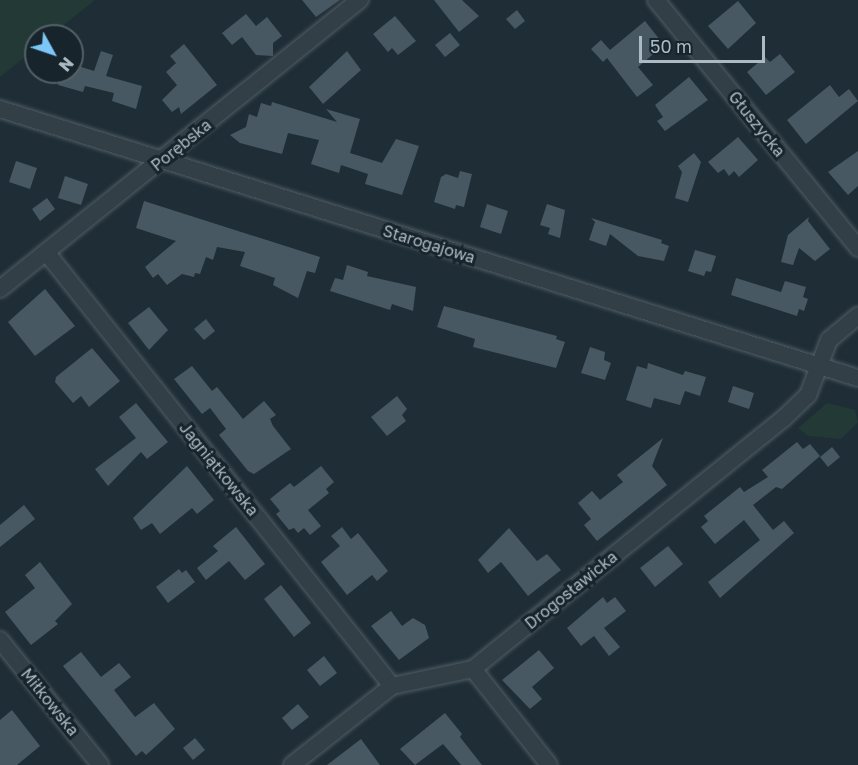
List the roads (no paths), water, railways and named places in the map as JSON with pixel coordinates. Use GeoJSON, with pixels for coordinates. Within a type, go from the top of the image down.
{"type":"FeatureCollection","features":[{"type":"Feature","properties":{"kind":"street","name":"Porębska"},"geometry":{"type":"LineString","coordinates":[[0,289],[360,0]]}},
{"type":"Feature","properties":{"kind":"street","name":"Głuszycka"},"geometry":{"type":"LineString","coordinates":[[656,0],[858,248]]}},
{"type":"Feature","properties":{"kind":"street","name":"Starogajowa"},"geometry":{"type":"LineString","coordinates":[[0,109],[858,378]]}},
{"type":"Feature","properties":{"kind":"street","name":"Jagniątkowska"},"geometry":{"type":"LineString","coordinates":[[46,252],[392,686]]}},
{"type":"Feature","properties":{"kind":"street","name":"Drogosławicka"},"geometry":{"type":"LineString","coordinates":[[292,765],[392,686],[472,669],[783,419],[808,394],[829,340],[858,316]]}},
{"type":"Feature","properties":{"kind":"street","name":"Miłkowska"},"geometry":{"type":"LineString","coordinates":[[0,639],[100,765]]}},
{"type":"Feature","properties":{"kind":"street"},"geometry":{"type":"LineString","coordinates":[[472,669],[549,765]]}}]}
